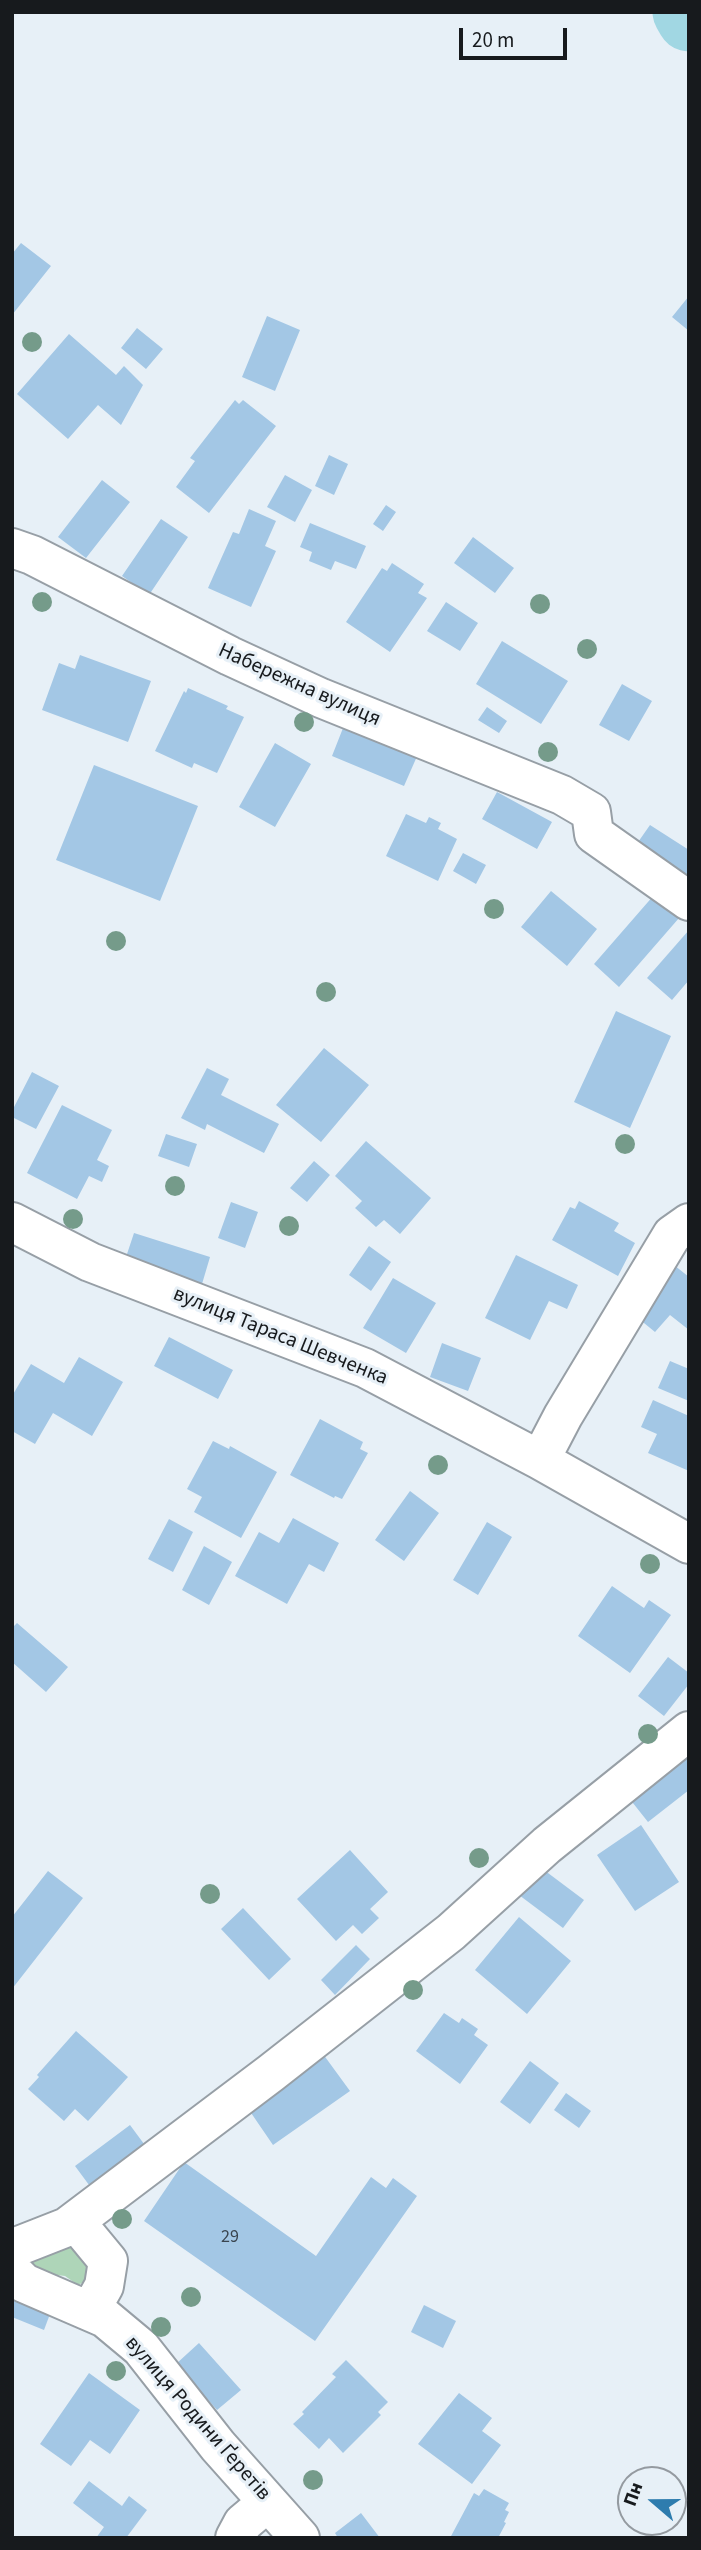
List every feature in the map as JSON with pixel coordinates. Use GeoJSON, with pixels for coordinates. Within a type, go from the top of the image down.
{"type":"FeatureCollection","features":[{"type":"Feature","properties":{"kind":"street","name":"Набережна вулиця"},"geometry":{"type":"LineString","coordinates":[[12,548],[32,555],[230,656],[321,698],[562,795],[591,812],[594,834],[689,901]]}},
{"type":"Feature","properties":{"kind":"street","name":"вулиця Тараса Шевченка"},"geometry":{"type":"LineString","coordinates":[[12,1223],[90,1262],[365,1368],[540,1460],[689,1545]]}},
{"type":"Feature","properties":{"kind":"street"},"geometry":{"type":"LineString","coordinates":[[540,1460],[562,1416],[672,1235],[689,1223]]}},
{"type":"Feature","properties":{"kind":"street"},"geometry":{"type":"LineString","coordinates":[[13,2255],[67,2227],[271,2073],[451,1932],[547,1845],[689,1731]]}},
{"type":"Feature","properties":{"kind":"street"},"geometry":{"type":"LineString","coordinates":[[75,2221],[108,2261],[104,2286],[90,2311]]}},
{"type":"Feature","properties":{"kind":"street","name":"вулиця Родини Ґеретів"},"geometry":{"type":"LineString","coordinates":[[13,2255],[24,2283],[105,2318],[141,2348],[218,2446],[300,2538]]}},
{"type":"Feature","properties":{"kind":"street"},"geometry":{"type":"LineString","coordinates":[[235,2538],[243,2523],[268,2502]]}},
{"type":"Feature","properties":{"kind":"green space"},"geometry":{"type":"Polygon","coordinates":[[[73,2246],[87,2258],[90,2278],[78,2285],[65,2276],[41,2273],[31,2264],[30,2254],[73,2246]]]}},
{"type":"Feature","properties":{"kind":"building"},"geometry":{"type":"Polygon","coordinates":[[[21,243],[51,266],[12,315],[12,254],[21,243]]]}},
{"type":"Feature","properties":{"kind":"building"},"geometry":{"type":"Polygon","coordinates":[[[689,296],[689,331],[672,317],[689,296]]]}},
{"type":"Feature","properties":{"kind":"building"},"geometry":{"type":"Polygon","coordinates":[[[267,316],[300,330],[275,391],[242,377],[267,316]]]}},
{"type":"Feature","properties":{"kind":"building"},"geometry":{"type":"Polygon","coordinates":[[[137,328],[163,349],[146,369],[121,348],[137,328]]]}},
{"type":"Feature","properties":{"kind":"building"},"geometry":{"type":"Polygon","coordinates":[[[69,334],[116,375],[124,366],[143,385],[121,425],[98,405],[68,439],[17,394],[69,334]]]}},
{"type":"Feature","properties":{"kind":"building"},"geometry":{"type":"Polygon","coordinates":[[[235,400],[239,404],[243,400],[276,426],[209,513],[176,487],[195,461],[190,458],[235,400]]]}},
{"type":"Feature","properties":{"kind":"building"},"geometry":{"type":"Polygon","coordinates":[[[329,455],[348,464],[334,495],[315,486],[329,455]]]}},
{"type":"Feature","properties":{"kind":"building"},"geometry":{"type":"Polygon","coordinates":[[[285,475],[312,490],[295,522],[267,507],[285,475]]]}},
{"type":"Feature","properties":{"kind":"building"},"geometry":{"type":"Polygon","coordinates":[[[102,480],[130,502],[86,558],[58,537],[102,480]]]}},
{"type":"Feature","properties":{"kind":"building"},"geometry":{"type":"Polygon","coordinates":[[[386,505],[396,512],[383,531],[373,524],[386,505]]]}},
{"type":"Feature","properties":{"kind":"building"},"geometry":{"type":"Polygon","coordinates":[[[249,509],[276,521],[265,546],[276,551],[251,607],[208,588],[233,532],[239,534],[249,509]]]}},
{"type":"Feature","properties":{"kind":"building"},"geometry":{"type":"Polygon","coordinates":[[[161,519],[188,537],[149,595],[122,576],[161,519]]]}},
{"type":"Feature","properties":{"kind":"building"},"geometry":{"type":"Polygon","coordinates":[[[310,523],[366,546],[356,569],[335,561],[331,570],[309,561],[312,552],[300,547],[310,523]]]}},
{"type":"Feature","properties":{"kind":"building"},"geometry":{"type":"Polygon","coordinates":[[[473,537],[514,568],[495,593],[454,563],[473,537]]]}},
{"type":"Feature","properties":{"kind":"building"},"geometry":{"type":"Polygon","coordinates":[[[392,563],[424,584],[418,593],[427,598],[390,652],[346,622],[382,568],[387,571],[392,563]]]}},
{"type":"Feature","properties":{"kind":"building"},"geometry":{"type":"Polygon","coordinates":[[[446,602],[478,623],[460,651],[427,631],[446,602]]]}},
{"type":"Feature","properties":{"kind":"building"},"geometry":{"type":"Polygon","coordinates":[[[502,641],[568,681],[541,724],[476,684],[502,641]]]}},
{"type":"Feature","properties":{"kind":"building"},"geometry":{"type":"Polygon","coordinates":[[[80,655],[151,681],[128,742],[42,710],[59,663],[75,669],[80,655]]]}},
{"type":"Feature","properties":{"kind":"building"},"geometry":{"type":"Polygon","coordinates":[[[622,684],[652,701],[629,741],[599,725],[622,684]]]}},
{"type":"Feature","properties":{"kind":"building"},"geometry":{"type":"Polygon","coordinates":[[[188,688],[228,706],[226,709],[244,717],[217,773],[194,763],[192,768],[155,751],[184,691],[186,693],[188,688]]]}},
{"type":"Feature","properties":{"kind":"building"},"geometry":{"type":"Polygon","coordinates":[[[487,707],[507,721],[499,733],[478,720],[487,707]]]}},
{"type":"Feature","properties":{"kind":"building"},"geometry":{"type":"Polygon","coordinates":[[[345,723],[418,754],[404,786],[332,756],[345,723]]]}},
{"type":"Feature","properties":{"kind":"building"},"geometry":{"type":"Polygon","coordinates":[[[275,743],[311,764],[275,827],[239,807],[275,743]]]}},
{"type":"Feature","properties":{"kind":"building"},"geometry":{"type":"Polygon","coordinates":[[[94,765],[198,806],[160,901],[56,860],[94,765]]]}},
{"type":"Feature","properties":{"kind":"building"},"geometry":{"type":"Polygon","coordinates":[[[497,792],[552,822],[537,849],[482,819],[497,792]]]}},
{"type":"Feature","properties":{"kind":"building"},"geometry":{"type":"Polygon","coordinates":[[[406,814],[426,823],[429,817],[441,823],[438,829],[457,839],[438,881],[386,856],[406,814]]]}},
{"type":"Feature","properties":{"kind":"building"},"geometry":{"type":"Polygon","coordinates":[[[650,825],[689,850],[689,880],[636,845],[650,825]]]}},
{"type":"Feature","properties":{"kind":"building"},"geometry":{"type":"Polygon","coordinates":[[[463,853],[486,865],[476,884],[453,871],[463,853]]]}},
{"type":"Feature","properties":{"kind":"building"},"geometry":{"type":"Polygon","coordinates":[[[661,887],[686,910],[619,987],[594,964],[661,887]]]}},
{"type":"Feature","properties":{"kind":"building"},"geometry":{"type":"Polygon","coordinates":[[[551,891],[597,929],[567,966],[521,927],[551,891]]]}},
{"type":"Feature","properties":{"kind":"building"},"geometry":{"type":"Polygon","coordinates":[[[689,930],[689,980],[672,1000],[647,978],[689,930]]]}},
{"type":"Feature","properties":{"kind":"building"},"geometry":{"type":"Polygon","coordinates":[[[616,1011],[671,1036],[630,1128],[574,1102],[616,1011]]]}},
{"type":"Feature","properties":{"kind":"building"},"geometry":{"type":"Polygon","coordinates":[[[324,1048],[369,1085],[321,1142],[276,1105],[324,1048]]]}},
{"type":"Feature","properties":{"kind":"building"},"geometry":{"type":"Polygon","coordinates":[[[207,1068],[229,1079],[221,1095],[279,1124],[264,1153],[207,1124],[205,1130],[181,1118],[207,1068]]]}},
{"type":"Feature","properties":{"kind":"building"},"geometry":{"type":"Polygon","coordinates":[[[32,1072],[59,1086],[36,1129],[12,1117],[12,1111],[32,1072]]]}},
{"type":"Feature","properties":{"kind":"building"},"geometry":{"type":"Polygon","coordinates":[[[62,1105],[112,1130],[97,1160],[109,1166],[102,1182],[89,1176],[77,1199],[27,1173],[62,1105]]]}},
{"type":"Feature","properties":{"kind":"building"},"geometry":{"type":"Polygon","coordinates":[[[166,1134],[197,1144],[189,1167],[158,1156],[166,1134]]]}},
{"type":"Feature","properties":{"kind":"building"},"geometry":{"type":"Polygon","coordinates":[[[366,1141],[431,1198],[400,1234],[384,1220],[376,1227],[355,1208],[362,1201],[335,1176],[366,1141]]]}},
{"type":"Feature","properties":{"kind":"building"},"geometry":{"type":"Polygon","coordinates":[[[314,1161],[330,1175],[307,1202],[290,1188],[314,1161]]]}},
{"type":"Feature","properties":{"kind":"building"},"geometry":{"type":"Polygon","coordinates":[[[579,1201],[619,1223],[614,1231],[635,1243],[618,1276],[552,1240],[570,1207],[575,1209],[579,1201]]]}},
{"type":"Feature","properties":{"kind":"building"},"geometry":{"type":"Polygon","coordinates":[[[231,1202],[258,1212],[245,1248],[218,1238],[231,1202]]]}},
{"type":"Feature","properties":{"kind":"building"},"geometry":{"type":"Polygon","coordinates":[[[134,1233],[210,1257],[202,1284],[125,1260],[134,1233]]]}},
{"type":"Feature","properties":{"kind":"building"},"geometry":{"type":"Polygon","coordinates":[[[369,1246],[391,1262],[371,1291],[349,1275],[369,1246]]]}},
{"type":"Feature","properties":{"kind":"building"},"geometry":{"type":"Polygon","coordinates":[[[516,1255],[578,1285],[567,1309],[549,1301],[530,1340],[485,1318],[516,1255]]]}},
{"type":"Feature","properties":{"kind":"building"},"geometry":{"type":"Polygon","coordinates":[[[674,1265],[689,1277],[689,1330],[670,1315],[655,1332],[633,1314],[674,1265]]]}},
{"type":"Feature","properties":{"kind":"building"},"geometry":{"type":"Polygon","coordinates":[[[393,1278],[436,1303],[406,1353],[363,1328],[393,1278]]]}},
{"type":"Feature","properties":{"kind":"building"},"geometry":{"type":"Polygon","coordinates":[[[169,1337],[233,1370],[218,1399],[154,1366],[169,1337]]]}},
{"type":"Feature","properties":{"kind":"building"},"geometry":{"type":"Polygon","coordinates":[[[442,1343],[481,1358],[468,1391],[430,1377],[442,1343]]]}},
{"type":"Feature","properties":{"kind":"building"},"geometry":{"type":"Polygon","coordinates":[[[79,1357],[123,1382],[92,1436],[53,1413],[35,1444],[12,1431],[12,1396],[31,1364],[64,1383],[79,1357]]]}},
{"type":"Feature","properties":{"kind":"building"},"geometry":{"type":"Polygon","coordinates":[[[670,1361],[689,1369],[689,1401],[658,1388],[670,1361]]]}},
{"type":"Feature","properties":{"kind":"building"},"geometry":{"type":"Polygon","coordinates":[[[653,1400],[689,1416],[689,1471],[648,1453],[657,1434],[641,1427],[653,1400]]]}},
{"type":"Feature","properties":{"kind":"building"},"geometry":{"type":"Polygon","coordinates":[[[320,1419],[363,1442],[360,1449],[368,1453],[342,1499],[335,1496],[334,1498],[290,1475],[320,1419]]]}},
{"type":"Feature","properties":{"kind":"building"},"geometry":{"type":"Polygon","coordinates":[[[213,1441],[229,1449],[230,1446],[277,1472],[241,1538],[194,1512],[202,1497],[187,1489],[213,1441]]]}},
{"type":"Feature","properties":{"kind":"building"},"geometry":{"type":"Polygon","coordinates":[[[410,1491],[439,1513],[404,1561],[375,1540],[410,1491]]]}},
{"type":"Feature","properties":{"kind":"building"},"geometry":{"type":"Polygon","coordinates":[[[293,1518],[339,1543],[324,1572],[309,1564],[287,1604],[235,1576],[259,1532],[279,1543],[293,1518]]]}},
{"type":"Feature","properties":{"kind":"building"},"geometry":{"type":"Polygon","coordinates":[[[169,1519],[193,1532],[173,1572],[148,1559],[169,1519]]]}},
{"type":"Feature","properties":{"kind":"building"},"geometry":{"type":"Polygon","coordinates":[[[487,1522],[512,1537],[478,1595],[453,1580],[487,1522]]]}},
{"type":"Feature","properties":{"kind":"building"},"geometry":{"type":"Polygon","coordinates":[[[204,1546],[232,1562],[209,1605],[182,1590],[204,1546]]]}},
{"type":"Feature","properties":{"kind":"building"},"geometry":{"type":"Polygon","coordinates":[[[612,1586],[644,1608],[649,1600],[671,1615],[630,1673],[578,1636],[612,1586]]]}},
{"type":"Feature","properties":{"kind":"building"},"geometry":{"type":"Polygon","coordinates":[[[17,1623],[68,1667],[46,1692],[12,1662],[12,1628],[17,1623]]]}},
{"type":"Feature","properties":{"kind":"building"},"geometry":{"type":"Polygon","coordinates":[[[668,1657],[689,1673],[689,1684],[664,1716],[638,1696],[668,1657]]]}},
{"type":"Feature","properties":{"kind":"building"},"geometry":{"type":"Polygon","coordinates":[[[689,1744],[689,1790],[648,1822],[625,1793],[689,1744]]]}},
{"type":"Feature","properties":{"kind":"building"},"geometry":{"type":"Polygon","coordinates":[[[641,1825],[679,1882],[635,1911],[597,1855],[641,1825]]]}},
{"type":"Feature","properties":{"kind":"building"},"geometry":{"type":"Polygon","coordinates":[[[350,1850],[388,1892],[370,1909],[379,1918],[362,1934],[353,1925],[336,1941],[297,1899],[350,1850]]]}},
{"type":"Feature","properties":{"kind":"building"},"geometry":{"type":"Polygon","coordinates":[[[540,1867],[584,1900],[563,1928],[519,1895],[540,1867]]]}},
{"type":"Feature","properties":{"kind":"building"},"geometry":{"type":"Polygon","coordinates":[[[48,1871],[83,1898],[12,1989],[12,1917],[48,1871]]]}},
{"type":"Feature","properties":{"kind":"building"},"geometry":{"type":"Polygon","coordinates":[[[243,1908],[291,1959],[269,1980],[221,1929],[243,1908]]]}},
{"type":"Feature","properties":{"kind":"building"},"geometry":{"type":"Polygon","coordinates":[[[519,1917],[571,1961],[527,2014],[475,1970],[519,1917]]]}},
{"type":"Feature","properties":{"kind":"building"},"geometry":{"type":"Polygon","coordinates":[[[356,1945],[370,1959],[335,1995],[321,1980],[356,1945]]]}},
{"type":"Feature","properties":{"kind":"building"},"geometry":{"type":"Polygon","coordinates":[[[444,2013],[459,2023],[462,2018],[478,2029],[474,2035],[488,2045],[460,2084],[416,2051],[444,2013]]]}},
{"type":"Feature","properties":{"kind":"building"},"geometry":{"type":"Polygon","coordinates":[[[76,2031],[128,2077],[88,2121],[75,2109],[64,2121],[28,2089],[76,2031]]]}},
{"type":"Feature","properties":{"kind":"building"},"geometry":{"type":"Polygon","coordinates":[[[323,2054],[350,2091],[273,2145],[247,2107],[323,2054]]]}},
{"type":"Feature","properties":{"kind":"building"},"geometry":{"type":"Polygon","coordinates":[[[530,2061],[559,2083],[530,2124],[500,2102],[530,2061]]]}},
{"type":"Feature","properties":{"kind":"building"},"geometry":{"type":"Polygon","coordinates":[[[566,2093],[591,2111],[579,2128],[554,2110],[566,2093]]]}},
{"type":"Feature","properties":{"kind":"building"},"geometry":{"type":"Polygon","coordinates":[[[130,2125],[147,2148],[92,2189],[75,2166],[130,2125]]]}},
{"type":"Feature","properties":{"kind":"building"},"geometry":{"type":"Polygon","coordinates":[[[184,2162],[316,2256],[371,2177],[386,2188],[393,2178],[417,2196],[315,2341],[144,2221],[184,2162]]]}},
{"type":"Feature","properties":{"kind":"building"},"geometry":{"type":"Polygon","coordinates":[[[12,2298],[50,2314],[44,2330],[12,2317],[12,2298]]]}},
{"type":"Feature","properties":{"kind":"building"},"geometry":{"type":"Polygon","coordinates":[[[424,2305],[456,2321],[443,2348],[411,2332],[424,2305]]]}},
{"type":"Feature","properties":{"kind":"building"},"geometry":{"type":"Polygon","coordinates":[[[199,2343],[241,2390],[217,2410],[176,2364],[199,2343]]]}},
{"type":"Feature","properties":{"kind":"building"},"geometry":{"type":"Polygon","coordinates":[[[346,2360],[388,2402],[378,2412],[381,2415],[343,2453],[329,2438],[319,2449],[293,2424],[336,2377],[332,2374],[346,2360]]]}},
{"type":"Feature","properties":{"kind":"building"},"geometry":{"type":"Polygon","coordinates":[[[89,2373],[140,2410],[110,2454],[90,2440],[71,2466],[40,2444],[89,2373]]]}},
{"type":"Feature","properties":{"kind":"building"},"geometry":{"type":"Polygon","coordinates":[[[459,2393],[492,2418],[482,2431],[501,2445],[472,2484],[418,2444],[459,2393]]]}},
{"type":"Feature","properties":{"kind":"building"},"geometry":{"type":"Polygon","coordinates":[[[89,2481],[122,2506],[129,2496],[147,2510],[126,2538],[96,2538],[104,2527],[73,2503],[89,2481]]]}},
{"type":"Feature","properties":{"kind":"building"},"geometry":{"type":"Polygon","coordinates":[[[484,2489],[509,2503],[505,2510],[509,2512],[504,2522],[506,2523],[498,2538],[450,2538],[474,2493],[479,2496],[484,2489]]]}},
{"type":"Feature","properties":{"kind":"building"},"geometry":{"type":"Polygon","coordinates":[[[361,2513],[380,2538],[338,2538],[335,2533],[361,2513]]]}},
{"type":"Feature","properties":{"kind":"waterway"},"geometry":{"type":"LineString","coordinates":[[685,12],[689,19]]}}]}
